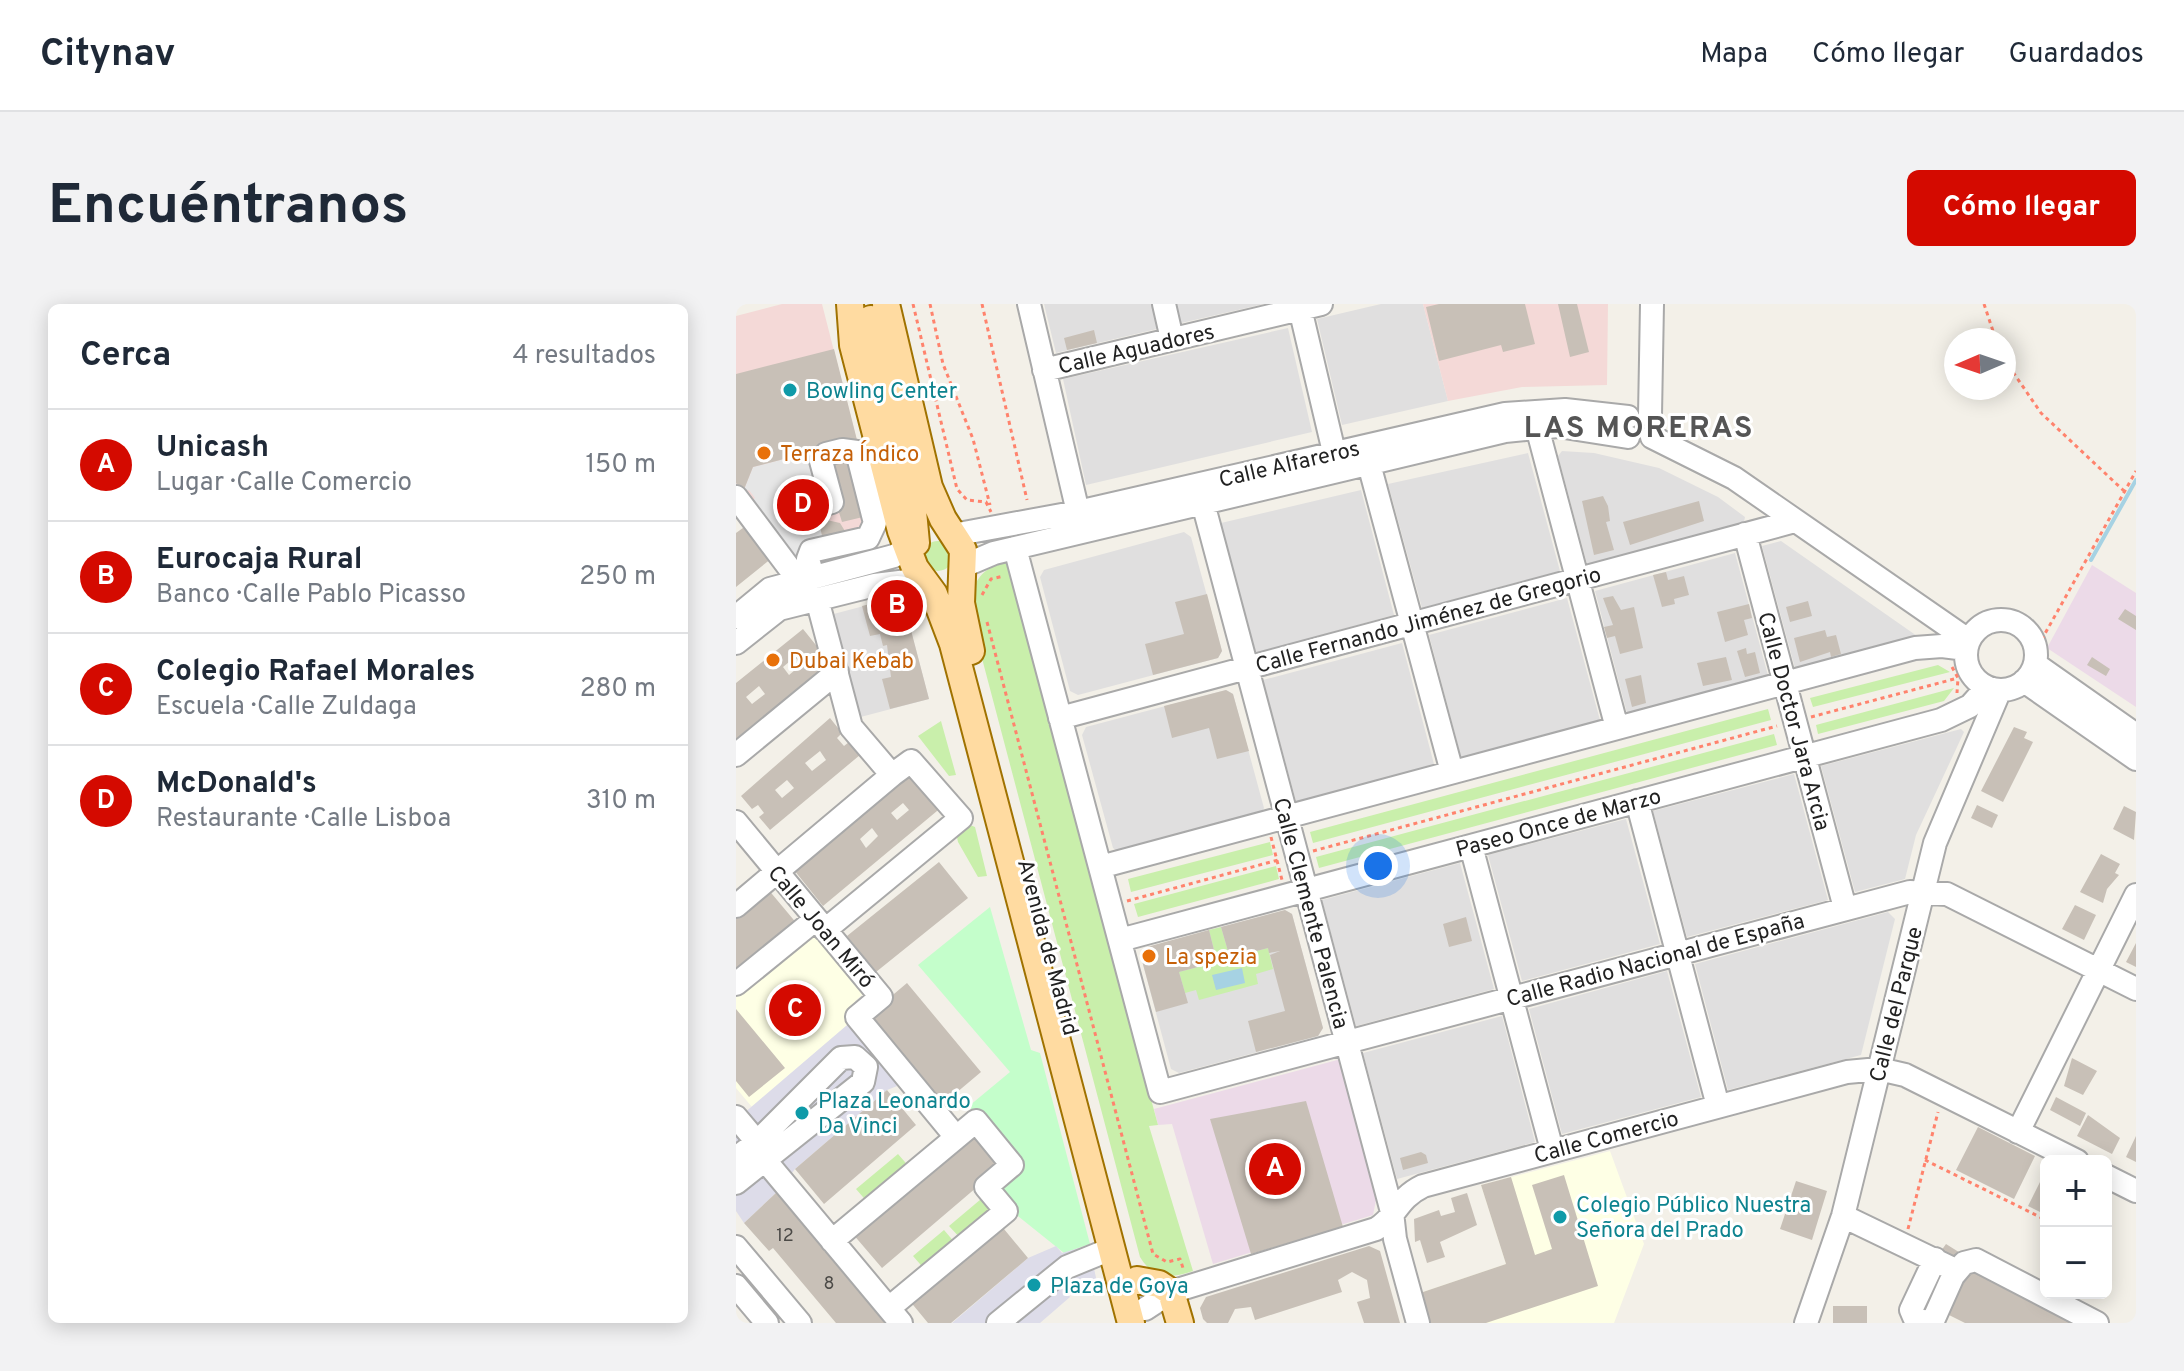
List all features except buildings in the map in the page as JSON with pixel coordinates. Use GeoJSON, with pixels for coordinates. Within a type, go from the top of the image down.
{"type":"FeatureCollection","features":[{"type":"Feature","properties":{"kind":"main road","name":"Avenida de Madrid"},"geometry":{"type":"LineString","coordinates":[[850,304],[853,345],[917,559],[953,644],[1111,1249],[1142,1318]]}},
{"type":"Feature","properties":{"kind":"main road","name":"Avenida de Madrid"},"geometry":{"type":"LineString","coordinates":[[868,304],[911,490],[917,559]]}},
{"type":"Feature","properties":{"kind":"main road","name":"Avenida de Madrid"},"geometry":{"type":"LineString","coordinates":[[886,304],[929,487],[952,535],[963,550],[961,568],[967,638],[1137,1280],[1142,1318]]}},
{"type":"Feature","properties":{"kind":"main road"},"geometry":{"type":"LineString","coordinates":[[952,535],[933,531],[917,559],[945,581],[961,568]]}},
{"type":"Feature","properties":{"kind":"main road"},"geometry":{"type":"LineString","coordinates":[[1137,1280],[1178,1283],[1180,1323]]}},
{"type":"Feature","properties":{"kind":"street"},"geometry":{"type":"LineString","coordinates":[[1029,304],[1078,512]]}},
{"type":"Feature","properties":{"kind":"street"},"geometry":{"type":"LineString","coordinates":[[1164,304],[1172,339]]}},
{"type":"Feature","properties":{"kind":"street"},"geometry":{"type":"LineString","coordinates":[[1638,304],[1639,424]]}},
{"type":"Feature","properties":{"kind":"street"},"geometry":{"type":"LineString","coordinates":[[1639,424],[1652,304]]}},
{"type":"Feature","properties":{"kind":"street"},"geometry":{"type":"LineString","coordinates":[[1307,306],[1334,452]]}},
{"type":"Feature","properties":{"kind":"street","name":"Calle Aguadores"},"geometry":{"type":"LineString","coordinates":[[1044,370],[1307,306]]}},
{"type":"Feature","properties":{"kind":"street","name":"Calle Alfareros"},"geometry":{"type":"LineString","coordinates":[[952,535],[990,519],[1078,512],[1522,412],[1587,411],[1639,424],[1721,470],[1795,521],[1961,651]]}},
{"type":"Feature","properties":{"kind":"street","name":"Calle Alfareros"},"geometry":{"type":"LineString","coordinates":[[961,568],[1005,550],[1537,427],[1639,424]]}},
{"type":"Feature","properties":{"kind":"street"},"geometry":{"type":"LineString","coordinates":[[1537,427],[1617,728]]}},
{"type":"Feature","properties":{"kind":"street"},"geometry":{"type":"LineString","coordinates":[[806,579],[811,551],[868,538],[875,523],[857,452],[842,450],[826,454],[821,461],[832,502],[809,508]]}},
{"type":"Feature","properties":{"kind":"street"},"geometry":{"type":"LineString","coordinates":[[1369,464],[1452,772]]}},
{"type":"Feature","properties":{"kind":"street"},"geometry":{"type":"LineString","coordinates":[[736,497],[806,579]]}},
{"type":"Feature","properties":{"kind":"street","name":"Calle Clemente Palencia"},"geometry":{"type":"LineString","coordinates":[[1203,503],[1247,668],[1277,820],[1296,893],[1347,1042],[1418,1323]]}},
{"type":"Feature","properties":{"kind":"street","name":"Calle Fernando Jiménez de Gregorio"},"geometry":{"type":"LineString","coordinates":[[1060,718],[1795,521]]}},
{"type":"Feature","properties":{"kind":"street","name":"Calle Doctor Jara Arcia"},"geometry":{"type":"LineString","coordinates":[[1745,534],[1795,719],[1795,759],[1845,908]]}},
{"type":"Feature","properties":{"kind":"street"},"geometry":{"type":"LineString","coordinates":[[1005,550],[1060,718],[1120,940]]}},
{"type":"Feature","properties":{"kind":"street"},"geometry":{"type":"LineString","coordinates":[[736,617],[770,589],[882,560],[917,559]]}},
{"type":"Feature","properties":{"kind":"street"},"geometry":{"type":"LineString","coordinates":[[736,643],[779,609],[875,585],[917,559]]}},
{"type":"Feature","properties":{"kind":"street"},"geometry":{"type":"LineString","coordinates":[[817,599],[851,727],[892,775]]}},
{"type":"Feature","properties":{"kind":"street"},"geometry":{"type":"LineString","coordinates":[[1961,651],[1982,624],[2002,619],[2022,626],[2031,663],[2136,759]]}},
{"type":"Feature","properties":{"kind":"street"},"geometry":{"type":"LineString","coordinates":[[1100,867],[1915,648],[1942,646],[1961,651]]}},
{"type":"Feature","properties":{"kind":"street"},"geometry":{"type":"LineString","coordinates":[[1961,651],[1968,669],[1994,689],[2031,663]]}},
{"type":"Feature","properties":{"kind":"street"},"geometry":{"type":"LineString","coordinates":[[2031,663],[2136,735]]}},
{"type":"Feature","properties":{"kind":"street"},"geometry":{"type":"LineString","coordinates":[[736,755],[837,672]]}},
{"type":"Feature","properties":{"kind":"street","name":"Paseo Once de Marzo"},"geometry":{"type":"LineString","coordinates":[[1120,940],[1951,717],[1994,689]]}},
{"type":"Feature","properties":{"kind":"street","name":"Calle del Parque"},"geometry":{"type":"LineString","coordinates":[[1806,1323],[1843,1216],[1935,843],[1994,689]]}},
{"type":"Feature","properties":{"kind":"street"},"geometry":{"type":"LineString","coordinates":[[736,906],[774,869],[911,761],[961,818],[736,984]]}},
{"type":"Feature","properties":{"kind":"street"},"geometry":{"type":"LineString","coordinates":[[1637,801],[1718,1106]]}},
{"type":"Feature","properties":{"kind":"street","name":"Calle Joan Miró"},"geometry":{"type":"LineString","coordinates":[[736,822],[881,997],[857,1017],[956,1137]]}},
{"type":"Feature","properties":{"kind":"street"},"geometry":{"type":"LineString","coordinates":[[1471,846],[1552,1150]]}},
{"type":"Feature","properties":{"kind":"street","name":"Calle Radio Nacional de España"},"geometry":{"type":"LineString","coordinates":[[1120,940],[1160,1092],[1845,908],[1923,891],[1945,893],[2136,989]]}},
{"type":"Feature","properties":{"kind":"street"},"geometry":{"type":"LineString","coordinates":[[2018,1132],[2136,895]]}},
{"type":"Feature","properties":{"kind":"street"},"geometry":{"type":"LineString","coordinates":[[736,1158],[760,1151],[863,1082],[866,1067],[855,1057],[841,1058],[760,1151],[736,1183]]}},
{"type":"Feature","properties":{"kind":"street","name":"Calle Comercio"},"geometry":{"type":"LineString","coordinates":[[1142,1318],[1178,1283],[1368,1232],[1384,1224],[1401,1199],[1423,1186],[1839,1073],[1879,1069],[1905,1075],[2065,1155]]}},
{"type":"Feature","properties":{"kind":"street"},"geometry":{"type":"LineString","coordinates":[[736,1117],[760,1151],[832,1241],[895,1316],[1006,1211],[986,1187],[1012,1165],[976,1121],[832,1241]]}},
{"type":"Feature","properties":{"kind":"street"},"geometry":{"type":"LineString","coordinates":[[2112,1179],[2136,1191]]}},
{"type":"Feature","properties":{"kind":"street"},"geometry":{"type":"LineString","coordinates":[[1843,1216],[1951,1267],[1953,1276]]}},
{"type":"Feature","properties":{"kind":"street"},"geometry":{"type":"LineString","coordinates":[[736,1247],[800,1323]]}},
{"type":"Feature","properties":{"kind":"street"},"geometry":{"type":"LineString","coordinates":[[998,1323],[1067,1267],[1111,1249]]}},
{"type":"Feature","properties":{"kind":"street"},"geometry":{"type":"LineString","coordinates":[[1935,1259],[1911,1310],[1914,1317],[1929,1323],[1953,1276],[1964,1263],[1981,1262],[2097,1323]]}},
{"type":"Feature","properties":{"kind":"street"},"geometry":{"type":"LineString","coordinates":[[736,1286],[755,1319]]}},
{"type":"Feature","properties":{"kind":"path"},"geometry":{"type":"LineString","coordinates":[[913,304],[957,489],[964,498],[984,501],[990,519]]}},
{"type":"Feature","properties":{"kind":"path"},"geometry":{"type":"LineString","coordinates":[[930,304],[943,364],[978,456],[990,519]]}},
{"type":"Feature","properties":{"kind":"path"},"geometry":{"type":"LineString","coordinates":[[982,304],[1027,500]]}},
{"type":"Feature","properties":{"kind":"path"},"geometry":{"type":"LineString","coordinates":[[1984,304],[1992,328]]}},
{"type":"Feature","properties":{"kind":"path"},"geometry":{"type":"LineString","coordinates":[[2016,377],[2041,413],[2124,491]]}},
{"type":"Feature","properties":{"kind":"path"},"geometry":{"type":"LineString","coordinates":[[2031,663],[2136,471]]}},
{"type":"Feature","properties":{"kind":"path"},"geometry":{"type":"LineString","coordinates":[[983,606],[982,595],[988,583],[1005,576],[1005,550]]}},
{"type":"Feature","properties":{"kind":"path"},"geometry":{"type":"LineString","coordinates":[[987,621],[1153,1254],[1167,1262],[1180,1259],[1178,1283]]}},
{"type":"Feature","properties":{"kind":"path"},"geometry":{"type":"LineString","coordinates":[[1953,702],[1958,690],[1961,651]]}},
{"type":"Feature","properties":{"kind":"path"},"geometry":{"type":"LineString","coordinates":[[1125,901],[1795,719],[1958,678]]}},
{"type":"Feature","properties":{"kind":"path"},"geometry":{"type":"LineString","coordinates":[[1795,719],[1795,759]]}},
{"type":"Feature","properties":{"kind":"path"},"geometry":{"type":"LineString","coordinates":[[1277,820],[1296,893]]}},
{"type":"Feature","properties":{"kind":"path"},"geometry":{"type":"LineString","coordinates":[[1121,889],[1128,913]]}},
{"type":"Feature","properties":{"kind":"path"},"geometry":{"type":"LineString","coordinates":[[1904,1244],[1942,1094]]}},
{"type":"Feature","properties":{"kind":"path"},"geometry":{"type":"LineString","coordinates":[[1925,1160],[2040,1217]]}},
{"type":"Feature","properties":{"kind":"shaded area"},"geometry":{"type":"Polygon","coordinates":[[[782,304],[822,304],[878,523],[793,559],[736,483],[736,316],[782,304]]]}},
{"type":"Feature","properties":{"kind":"shaded area"},"geometry":{"type":"Polygon","coordinates":[[[1044,304],[1155,304],[1161,328],[1056,353],[1044,304]]]}},
{"type":"Feature","properties":{"kind":"shaded area"},"geometry":{"type":"Polygon","coordinates":[[[1173,304],[1264,304],[1177,324],[1173,304]]]}},
{"type":"Feature","properties":{"kind":"shaded area"},"geometry":{"type":"Polygon","coordinates":[[[1381,304],[1423,304],[1448,401],[1342,425],[1317,319],[1381,304]]]}},
{"type":"Feature","properties":{"kind":"shaded area"},"geometry":{"type":"Polygon","coordinates":[[[1423,304],[1608,304],[1607,385],[1522,387],[1448,401],[1423,304]]]}},
{"type":"Feature","properties":{"kind":"shaded area"},"geometry":{"type":"Polygon","coordinates":[[[1288,328],[1312,432],[1086,485],[1063,379],[1288,328]]]}},
{"type":"Feature","properties":{"kind":"shaded area"},"geometry":{"type":"Polygon","coordinates":[[[1562,451],[1594,453],[1659,468],[1718,497],[1745,517],[1744,522],[1587,564],[1558,456],[1562,451]]]}},
{"type":"Feature","properties":{"kind":"shaded area"},"geometry":{"type":"Polygon","coordinates":[[[811,452],[826,518],[818,519],[826,550],[793,559],[750,502],[755,498],[749,490],[743,492],[753,467],[811,452]]]}},
{"type":"Feature","properties":{"kind":"shaded area"},"geometry":{"type":"Polygon","coordinates":[[[1528,453],[1560,571],[1422,608],[1388,484],[1528,453]]]}},
{"type":"Feature","properties":{"kind":"shaded area"},"geometry":{"type":"Polygon","coordinates":[[[1361,490],[1394,615],[1256,653],[1221,523],[1361,490]]]}},
{"type":"Feature","properties":{"kind":"shaded area"},"geometry":{"type":"Polygon","coordinates":[[[1184,532],[1191,537],[1222,651],[1218,658],[1078,695],[1070,691],[1040,577],[1044,570],[1184,532]]]}},
{"type":"Feature","properties":{"kind":"shaded area"},"geometry":{"type":"Polygon","coordinates":[[[1781,541],[1917,636],[1916,640],[1796,672],[1762,546],[1781,541]]]}},
{"type":"Feature","properties":{"kind":"shaded area"},"geometry":{"type":"Polygon","coordinates":[[[1735,553],[1769,679],[1628,717],[1595,591],[1735,553]]]}},
{"type":"Feature","properties":{"kind":"shaded area"},"geometry":{"type":"Polygon","coordinates":[[[2092,565],[2136,593],[2136,707],[2047,648],[2092,565]]]}},
{"type":"Feature","properties":{"kind":"shaded area"},"geometry":{"type":"Polygon","coordinates":[[[902,596],[929,699],[853,719],[826,616],[902,596]]]}},
{"type":"Feature","properties":{"kind":"shaded area"},"geometry":{"type":"Polygon","coordinates":[[[1567,598],[1601,724],[1462,761],[1429,635],[1567,598]]]}},
{"type":"Feature","properties":{"kind":"shaded area"},"geometry":{"type":"Polygon","coordinates":[[[1402,643],[1435,768],[1297,805],[1263,680],[1402,643]]]}},
{"type":"Feature","properties":{"kind":"shaded area"},"geometry":{"type":"Polygon","coordinates":[[[1226,690],[1233,694],[1264,808],[1259,816],[1120,853],[1113,848],[1082,735],[1086,727],[1226,690]]]}},
{"type":"Feature","properties":{"kind":"shaded area"},"geometry":{"type":"Polygon","coordinates":[[[1961,729],[1964,732],[1916,835],[1905,879],[1855,892],[1821,766],[1961,729]]]}},
{"type":"Feature","properties":{"kind":"shaded area"},"geometry":{"type":"Polygon","coordinates":[[[1794,774],[1828,900],[1687,937],[1653,811],[1794,774]]]}},
{"type":"Feature","properties":{"kind":"shaded area"},"geometry":{"type":"Polygon","coordinates":[[[1626,819],[1660,944],[1522,981],[1488,855],[1626,819]]]}},
{"type":"Feature","properties":{"kind":"shaded area"},"geometry":{"type":"Polygon","coordinates":[[[1460,863],[1494,989],[1356,1026],[1322,900],[1460,863]]]}},
{"type":"Feature","properties":{"kind":"shaded area"},"geometry":{"type":"Polygon","coordinates":[[[1285,910],[1292,914],[1323,1028],[1318,1036],[1179,1073],[1171,1069],[1141,957],[1147,947],[1285,910]]]}},
{"type":"Feature","properties":{"kind":"shaded area"},"geometry":{"type":"Polygon","coordinates":[[[1888,912],[1895,919],[1861,1055],[1728,1090],[1695,964],[1888,912]]]}},
{"type":"Feature","properties":{"kind":"shaded area"},"geometry":{"type":"Polygon","coordinates":[[[815,926],[869,989],[855,1001],[853,1020],[752,1107],[736,1088],[736,991],[815,926]]]}},
{"type":"Feature","properties":{"kind":"shaded area"},"geometry":{"type":"Polygon","coordinates":[[[1667,971],[1701,1097],[1562,1134],[1529,1009],[1667,971]]]}},
{"type":"Feature","properties":{"kind":"shaded area"},"geometry":{"type":"Polygon","coordinates":[[[1502,1016],[1535,1142],[1397,1179],[1363,1053],[1502,1016]]]}},
{"type":"Feature","properties":{"kind":"shaded area","name":"Plaza Leonardo Da Vinci"},"geometry":{"type":"Polygon","coordinates":[[[853,1020],[920,1077],[887,1090],[795,1169],[778,1191],[744,1223],[736,1211],[736,1120],[853,1020]]]}},
{"type":"Feature","properties":{"kind":"shaded area"},"geometry":{"type":"Polygon","coordinates":[[[1341,1059],[1377,1195],[1373,1215],[1213,1264],[1172,1124],[1158,1125],[1154,1109],[1341,1059]]]}},
{"type":"Feature","properties":{"kind":"shaded area"},"geometry":{"type":"Polygon","coordinates":[[[1610,1151],[1644,1244],[1614,1323],[1429,1323],[1420,1293],[1506,1264],[1481,1185],[1610,1151]]]}},
{"type":"Feature","properties":{"kind":"shaded area","name":"Plaza de Goya"},"geometry":{"type":"Polygon","coordinates":[[[1089,1245],[1098,1287],[1090,1280],[1075,1282],[1065,1290],[1070,1297],[1040,1323],[952,1323],[1028,1258],[1056,1246],[1062,1253],[1089,1245]]]}},
{"type":"Feature","properties":{"kind":"green space"},"geometry":{"type":"Polygon","coordinates":[[[938,541],[944,542],[952,550],[952,562],[944,570],[938,571],[932,570],[924,562],[923,556],[924,550],[932,542],[938,541]]]}},
{"type":"Feature","properties":{"kind":"green space"},"geometry":{"type":"Polygon","coordinates":[[[1006,562],[1158,1125],[1149,1126],[1193,1271],[1185,1274],[1170,1276],[1157,1273],[1140,1257],[970,613],[972,594],[982,574],[1006,562]]]}},
{"type":"Feature","properties":{"kind":"green space"},"geometry":{"type":"Polygon","coordinates":[[[1938,665],[1950,672],[1813,707],[1810,698],[1938,665]]]}},
{"type":"Feature","properties":{"kind":"green space"},"geometry":{"type":"Polygon","coordinates":[[[1954,688],[1944,701],[1818,734],[1816,725],[1954,688]]]}},
{"type":"Feature","properties":{"kind":"green space"},"geometry":{"type":"Polygon","coordinates":[[[1768,709],[1771,720],[1313,843],[1310,832],[1768,709]]]}},
{"type":"Feature","properties":{"kind":"green space"},"geometry":{"type":"Polygon","coordinates":[[[941,721],[956,775],[949,776],[918,736],[941,721]]]}},
{"type":"Feature","properties":{"kind":"green space"},"geometry":{"type":"Polygon","coordinates":[[[1774,734],[1777,745],[1319,868],[1316,857],[1774,734]]]}},
{"type":"Feature","properties":{"kind":"green space"},"geometry":{"type":"Polygon","coordinates":[[[975,827],[987,876],[978,877],[958,842],[955,828],[975,827]]]}},
{"type":"Feature","properties":{"kind":"green space"},"geometry":{"type":"Polygon","coordinates":[[[1270,842],[1273,855],[1131,892],[1128,879],[1270,842]]]}},
{"type":"Feature","properties":{"kind":"green space"},"geometry":{"type":"Polygon","coordinates":[[[1276,866],[1279,879],[1138,917],[1134,904],[1276,866]]]}},
{"type":"Feature","properties":{"kind":"green space"},"geometry":{"type":"Polygon","coordinates":[[[990,907],[1031,1050],[1040,1053],[1090,1244],[1064,1253],[1013,1212],[993,1188],[1019,1167],[969,1106],[1010,1072],[918,965],[990,907]]]}},
{"type":"Feature","properties":{"kind":"green space"},"geometry":{"type":"Polygon","coordinates":[[[1221,927],[1230,958],[1268,948],[1273,969],[1256,974],[1258,984],[1199,1000],[1196,990],[1185,993],[1179,972],[1217,962],[1209,930],[1221,927]]]}},
{"type":"Feature","properties":{"kind":"green space"},"geometry":{"type":"Polygon","coordinates":[[[898,1154],[911,1169],[869,1204],[856,1189],[898,1154]]]}},
{"type":"Feature","properties":{"kind":"green space"},"geometry":{"type":"Polygon","coordinates":[[[987,1194],[1000,1208],[962,1240],[949,1226],[987,1194]]]}},
{"type":"Feature","properties":{"kind":"green space"},"geometry":{"type":"Polygon","coordinates":[[[944,1230],[956,1244],[926,1271],[913,1256],[944,1230]]]}},
{"type":"Feature","properties":{"kind":"water"},"geometry":{"type":"Polygon","coordinates":[[[1242,968],[1245,983],[1216,990],[1212,975],[1242,968]]]}},
{"type":"Feature","properties":{"kind":"waterway"},"geometry":{"type":"LineString","coordinates":[[2091,560],[2136,480]]}},
{"type":"Feature","properties":{"kind":"place","name":"Bowling Center"},"geometry":{"type":"Point","coordinates":[790,390]}},
{"type":"Feature","properties":{"kind":"place","name":"Terraza Índico"},"geometry":{"type":"Point","coordinates":[764,453]}},
{"type":"Feature","properties":{"kind":"place","name":"McDonald's"},"geometry":{"type":"Point","coordinates":[803,505]}},
{"type":"Feature","properties":{"kind":"place","name":"Eurocaja Rural"},"geometry":{"type":"Point","coordinates":[897,606]}},
{"type":"Feature","properties":{"kind":"place","name":"Dubai Kebab"},"geometry":{"type":"Point","coordinates":[773,660]}},
{"type":"Feature","properties":{"kind":"place","name":"La spezia"},"geometry":{"type":"Point","coordinates":[1149,956]}},
{"type":"Feature","properties":{"kind":"place","name":"Colegio Rafael Morales"},"geometry":{"type":"Point","coordinates":[795,1010]}},
{"type":"Feature","properties":{"kind":"place","name":"Plaza Leonardo Da Vinci"},"geometry":{"type":"Point","coordinates":[802,1113]}},
{"type":"Feature","properties":{"kind":"place","name":"Unicash"},"geometry":{"type":"Point","coordinates":[1275,1169]}},
{"type":"Feature","properties":{"kind":"place","name":"Colegio Público Nuestra Señora del Prado"},"geometry":{"type":"Point","coordinates":[1560,1217]}},
{"type":"Feature","properties":{"kind":"place","name":"Plaza de Goya"},"geometry":{"type":"Point","coordinates":[1034,1285]}},
{"type":"Feature","properties":{"kind":"district","name":"LAS MORERAS"},"geometry":{"type":"Point","coordinates":[1639,427]}}]}
